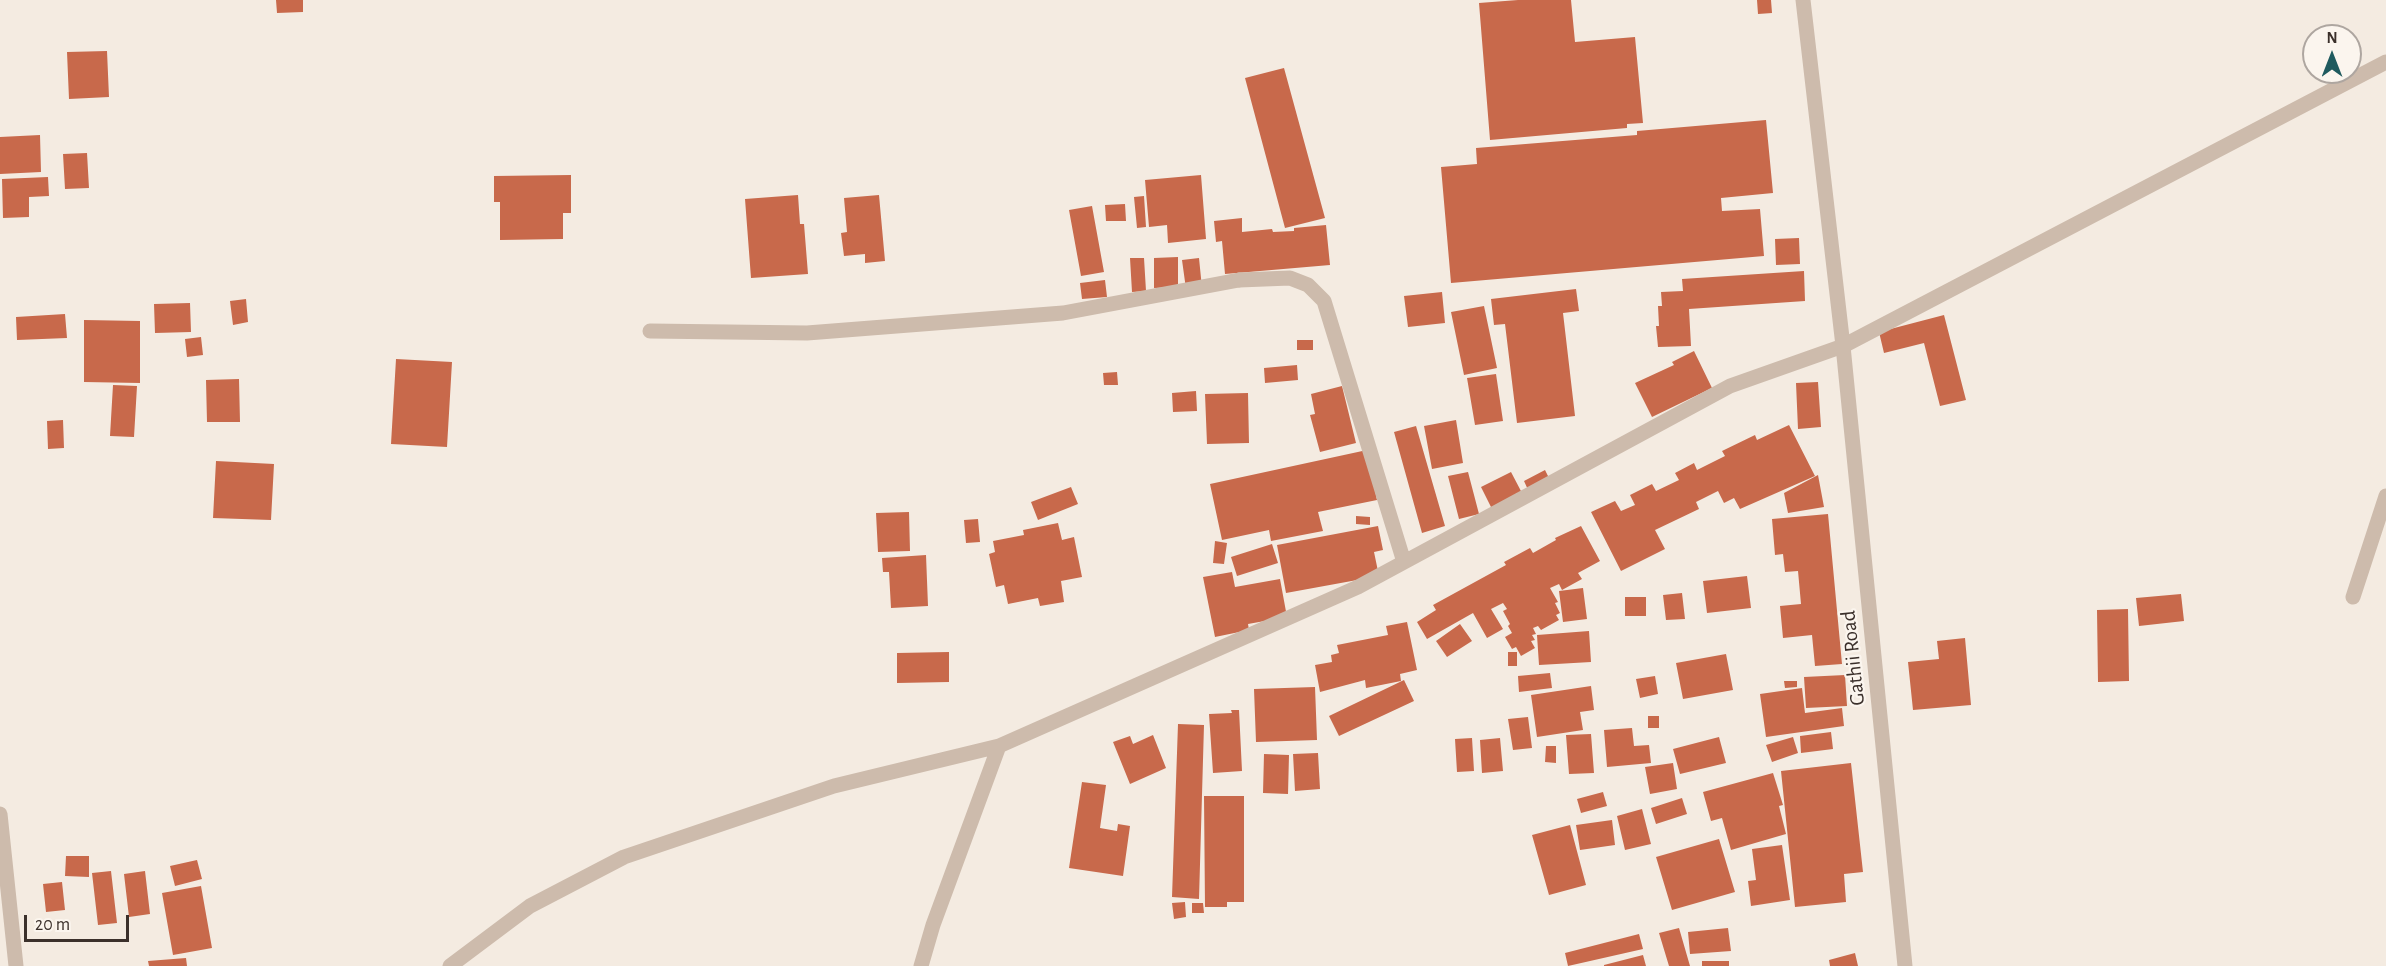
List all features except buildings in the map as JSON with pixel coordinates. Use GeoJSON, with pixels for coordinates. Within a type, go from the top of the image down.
{"type":"FeatureCollection","features":[{"type":"Feature","properties":{"kind":"street","name":"Gathii Road"},"geometry":{"type":"LineString","coordinates":[[1803,0],[1843,346],[1905,966]]}},
{"type":"Feature","properties":{"kind":"street"},"geometry":{"type":"LineString","coordinates":[[450,966],[530,906],[624,857],[834,786],[999,746],[1358,587],[1730,386],[1843,346],[2386,62]]}},
{"type":"Feature","properties":{"kind":"street"},"geometry":{"type":"LineString","coordinates":[[650,330],[807,333],[1063,313],[1239,280],[1290,278],[1308,285],[1324,301],[1404,562]]}},
{"type":"Feature","properties":{"kind":"street"},"geometry":{"type":"LineString","coordinates":[[2353,597],[2386,496]]}},
{"type":"Feature","properties":{"kind":"street"},"geometry":{"type":"LineString","coordinates":[[921,966],[933,925],[999,746]]}},
{"type":"Feature","properties":{"kind":"street"},"geometry":{"type":"LineString","coordinates":[[0,814],[16,966]]}}]}
